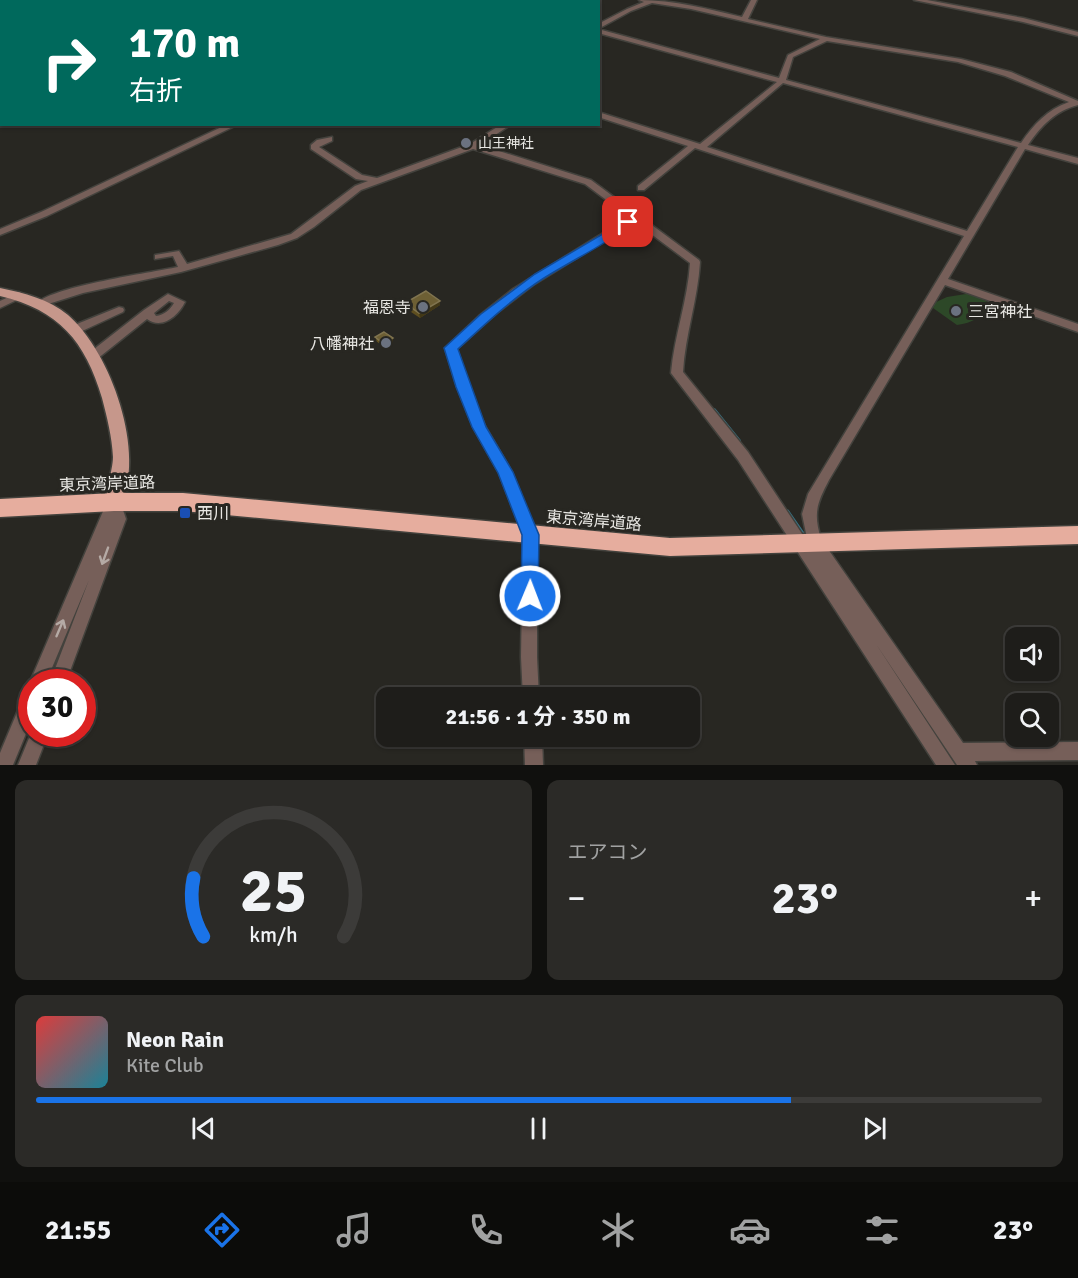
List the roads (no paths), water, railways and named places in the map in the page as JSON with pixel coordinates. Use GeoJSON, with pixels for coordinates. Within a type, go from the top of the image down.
{"type":"FeatureCollection","features":[{"type":"Feature","properties":{"kind":"highway","name":"東京湾岸道路"},"geometry":{"type":"LineString","coordinates":[[0,508],[114,502],[183,502],[670,547],[1078,535]]}},
{"type":"Feature","properties":{"kind":"main road"},"geometry":{"type":"LineString","coordinates":[[0,292],[19,295],[42,303],[76,329],[93,356],[105,381],[118,433],[122,465],[114,502]]}},
{"type":"Feature","properties":{"kind":"street"},"geometry":{"type":"LineString","coordinates":[[642,0],[691,7],[826,39],[909,51],[969,63],[1008,74],[1077,103]]}},
{"type":"Feature","properties":{"kind":"street"},"geometry":{"type":"LineString","coordinates":[[744,20],[754,0]]}},
{"type":"Feature","properties":{"kind":"street"},"geometry":{"type":"LineString","coordinates":[[917,0],[1023,20],[1078,34]]}},
{"type":"Feature","properties":{"kind":"street"},"geometry":{"type":"LineString","coordinates":[[600,28],[629,10],[651,2]]}},
{"type":"Feature","properties":{"kind":"street"},"geometry":{"type":"LineString","coordinates":[[600,30],[1078,161]]}},
{"type":"Feature","properties":{"kind":"street"},"geometry":{"type":"LineString","coordinates":[[641,188],[782,81],[790,56],[826,39]]}},
{"type":"Feature","properties":{"kind":"street"},"geometry":{"type":"LineString","coordinates":[[946,765],[808,542],[809,506],[824,476],[1039,121],[1059,108],[1077,103]]}},
{"type":"Feature","properties":{"kind":"street"},"geometry":{"type":"LineString","coordinates":[[600,115],[970,235]]}},
{"type":"Feature","properties":{"kind":"street"},"geometry":{"type":"LineString","coordinates":[[0,232],[44,214],[231,126]]}},
{"type":"Feature","properties":{"kind":"street"},"geometry":{"type":"LineString","coordinates":[[42,303],[63,294],[184,268],[294,236],[358,188],[374,180],[473,146],[505,126]]}},
{"type":"Feature","properties":{"kind":"street"},"geometry":{"type":"LineString","coordinates":[[329,139],[314,147],[359,177],[374,180]]}},
{"type":"Feature","properties":{"kind":"street"},"geometry":{"type":"LineString","coordinates":[[473,146],[588,182],[696,262],[678,355],[677,373],[808,542],[964,759],[1078,751]]}},
{"type":"Feature","properties":{"kind":"street"},"geometry":{"type":"LineString","coordinates":[[530,687],[530,535],[505,472],[479,427],[451,348],[485,317],[539,276],[604,240],[635,218]]}},
{"type":"Feature","properties":{"kind":"street"},"geometry":{"type":"LineString","coordinates":[[159,256],[178,255],[184,268]]}},
{"type":"Feature","properties":{"kind":"street"},"geometry":{"type":"LineString","coordinates":[[942,280],[1078,328]]}},
{"type":"Feature","properties":{"kind":"street"},"geometry":{"type":"LineString","coordinates":[[0,305],[19,295]]}},
{"type":"Feature","properties":{"kind":"street"},"geometry":{"type":"LineString","coordinates":[[93,356],[148,312]]}},
{"type":"Feature","properties":{"kind":"street"},"geometry":{"type":"LineString","coordinates":[[76,329],[115,314]]}},
{"type":"Feature","properties":{"kind":"street"},"geometry":{"type":"LineString","coordinates":[[43,669],[114,502]]}},
{"type":"Feature","properties":{"kind":"street"},"geometry":{"type":"LineString","coordinates":[[63,669],[119,519],[114,502]]}},
{"type":"Feature","properties":{"kind":"street"},"geometry":{"type":"LineString","coordinates":[[4,765],[18,731]]}},
{"type":"Feature","properties":{"kind":"street"},"geometry":{"type":"LineString","coordinates":[[27,765],[34,747]]}},
{"type":"Feature","properties":{"kind":"street"},"geometry":{"type":"LineString","coordinates":[[533,747],[534,765]]}},
{"type":"Feature","properties":{"kind":"waterway"},"geometry":{"type":"LineString","coordinates":[[714,410],[739,441]]}},
{"type":"Feature","properties":{"kind":"waterway"},"geometry":{"type":"LineString","coordinates":[[787,512],[805,538]]}},
{"type":"Feature","properties":{"kind":"waterway"},"geometry":{"type":"LineString","coordinates":[[918,709],[957,765]]}},
{"type":"Feature","properties":{"kind":"place","name":"山王神社"},"geometry":{"type":"Point","coordinates":[466,143]}},
{"type":"Feature","properties":{"kind":"place","name":"福恩寺"},"geometry":{"type":"Point","coordinates":[423,307]}},
{"type":"Feature","properties":{"kind":"place","name":"三宮神社"},"geometry":{"type":"Point","coordinates":[956,311]}},
{"type":"Feature","properties":{"kind":"place","name":"八幡神社"},"geometry":{"type":"Point","coordinates":[386,343]}},
{"type":"Feature","properties":{"kind":"place","name":"西川"},"geometry":{"type":"Point","coordinates":[185,513]}}]}
